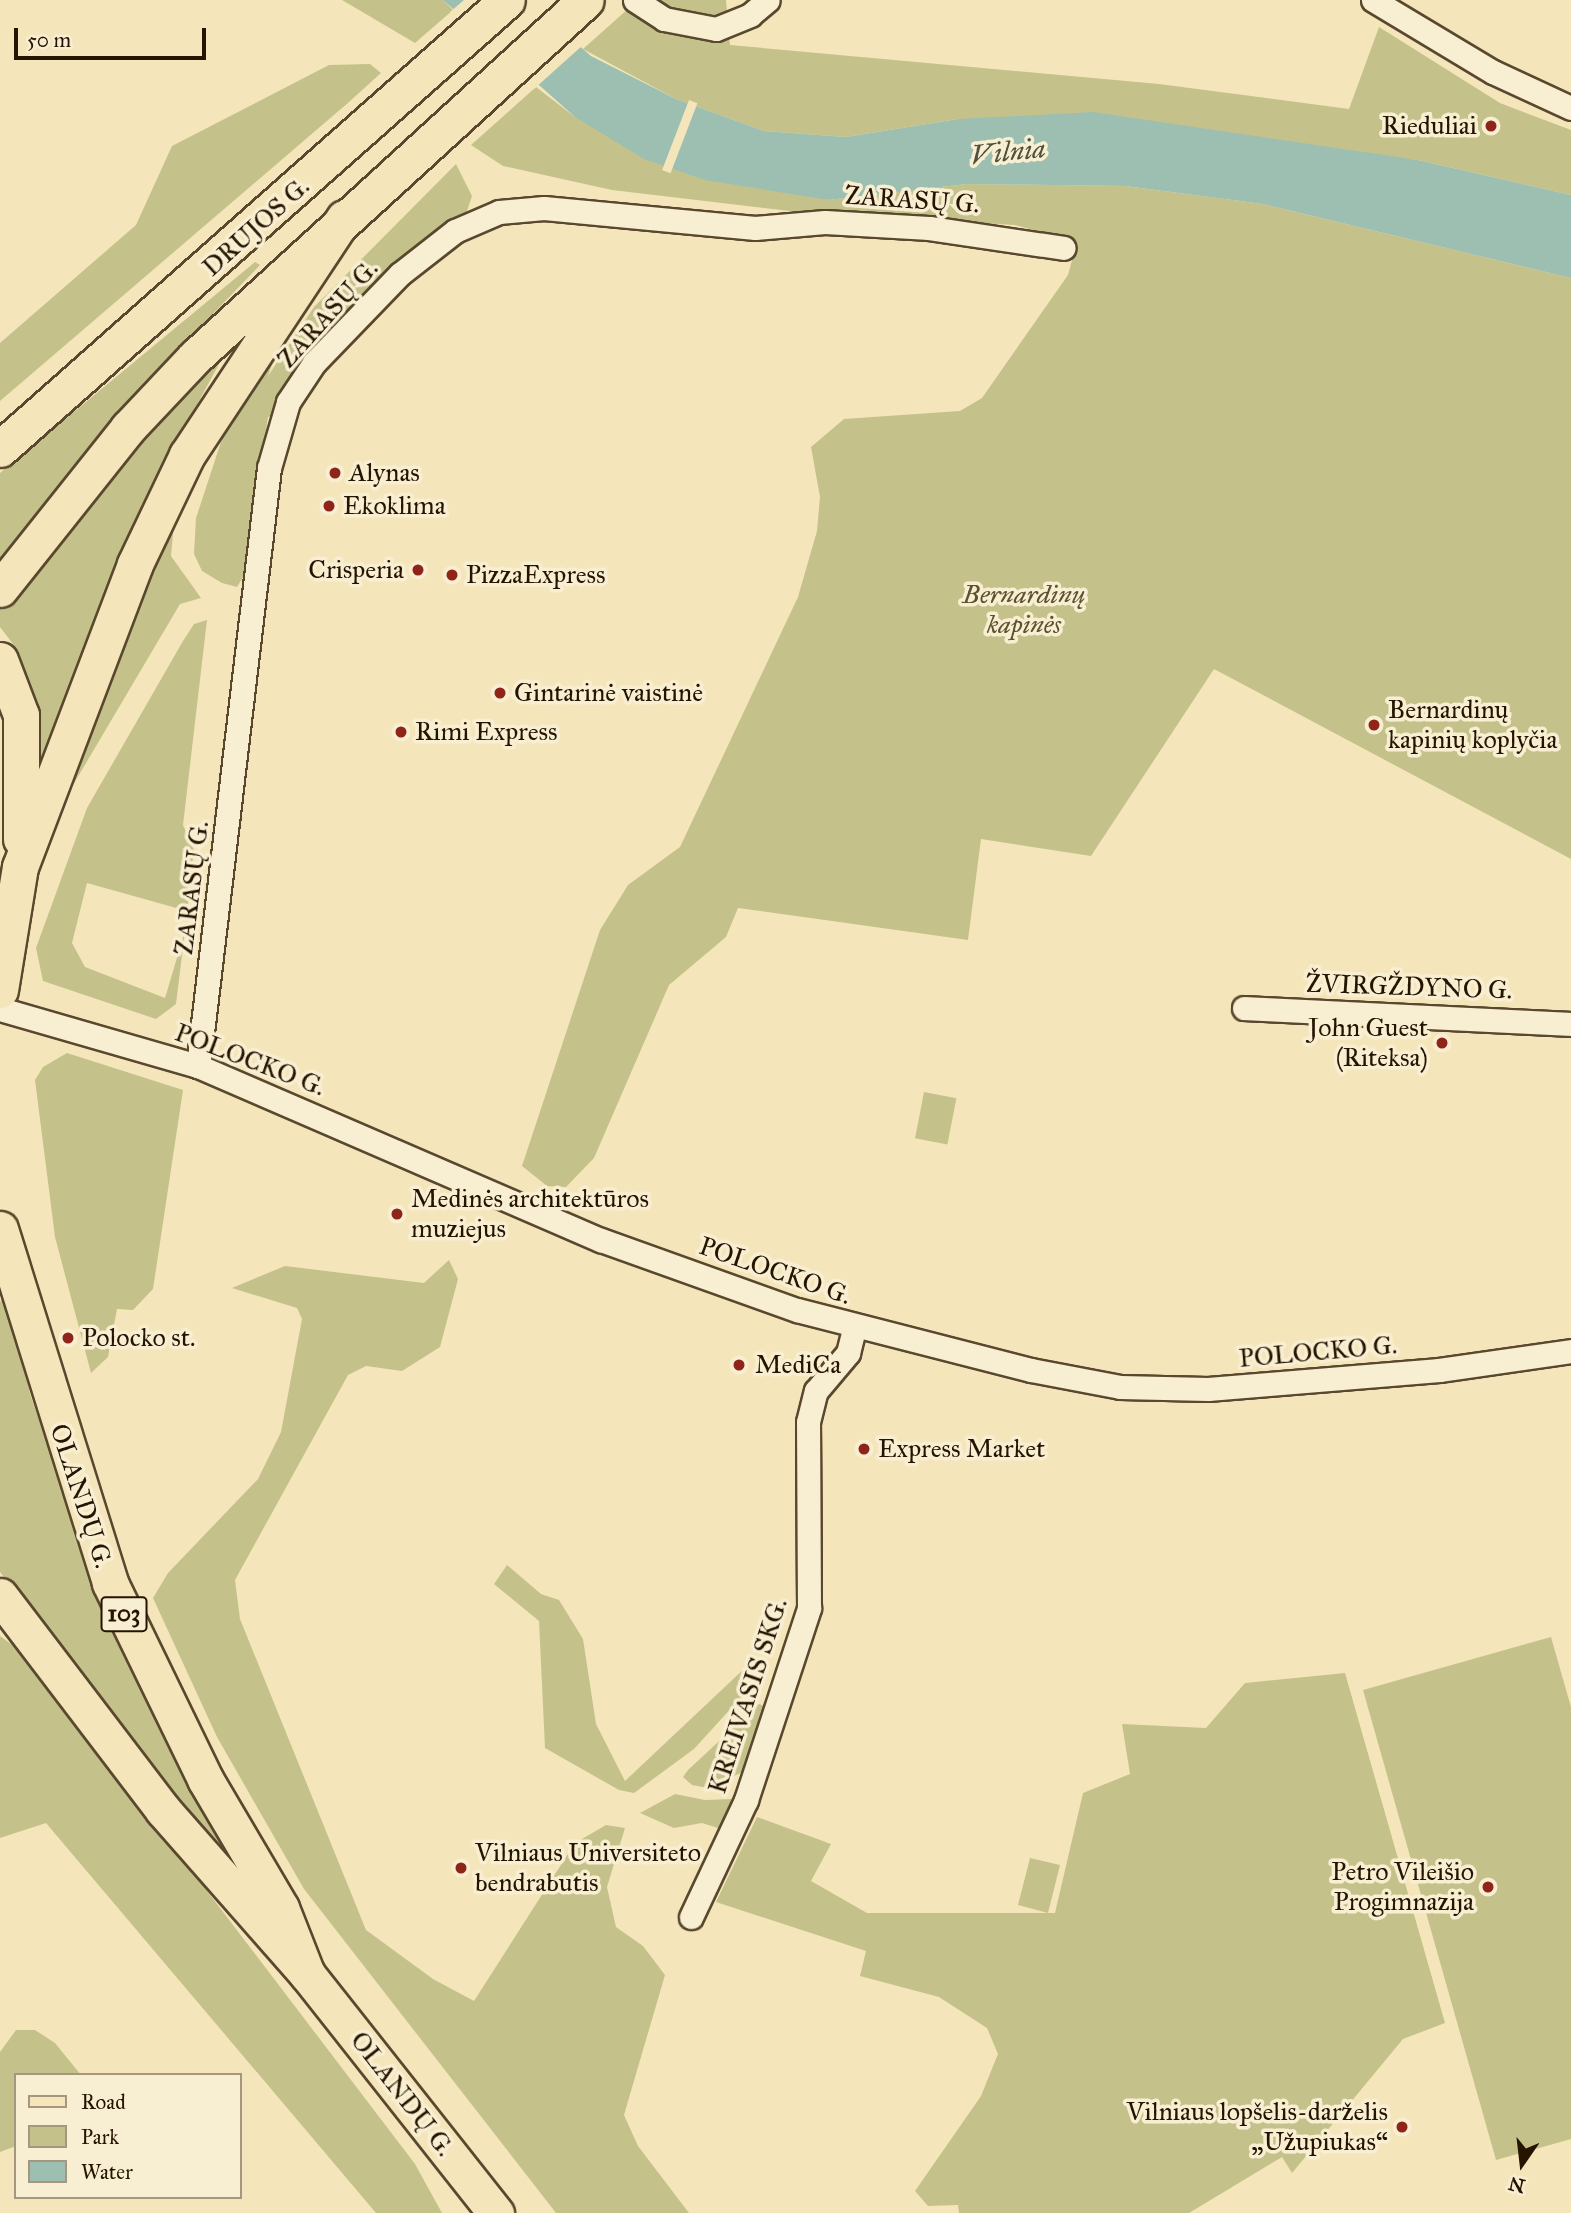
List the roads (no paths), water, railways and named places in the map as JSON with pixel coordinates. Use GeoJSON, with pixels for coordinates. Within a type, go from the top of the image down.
{"type":"FeatureCollection","features":[{"type":"Feature","properties":{"kind":"main road","name":"DRUJOS G."},"geometry":{"type":"LineString","coordinates":[[0,449],[508,0]]}},
{"type":"Feature","properties":{"kind":"main road","name":"DRUJOS G."},"geometry":{"type":"LineString","coordinates":[[344,218],[586,0]]}},
{"type":"Feature","properties":{"kind":"main road"},"geometry":{"type":"LineString","coordinates":[[0,589],[128,428],[344,218]]}},
{"type":"Feature","properties":{"kind":"main road"},"geometry":{"type":"LineString","coordinates":[[20,867],[135,564],[187,455],[344,218]]}},
{"type":"Feature","properties":{"kind":"main road"},"geometry":{"type":"LineString","coordinates":[[0,990],[20,867],[23,741],[6,671]]}},
{"type":"Feature","properties":{"kind":"main road","name":"OLANDŲ G."},"geometry":{"type":"LineString","coordinates":[[0,1229],[110,1583],[205,1779],[281,1908],[307,1974]]}},
{"type":"Feature","properties":{"kind":"main road","name":"OLANDŲ G."},"geometry":{"type":"LineString","coordinates":[[0,1597],[163,1810],[307,1974],[496,2213]]}},
{"type":"Feature","properties":{"kind":"street"},"geometry":{"type":"LineString","coordinates":[[635,0],[664,19],[716,29],[750,16],[768,0]]}},
{"type":"Feature","properties":{"kind":"street"},"geometry":{"type":"LineString","coordinates":[[1373,0],[1493,72],[1571,108]]}},
{"type":"Feature","properties":{"kind":"street","name":"ZARASŲ G."},"geometry":{"type":"LineString","coordinates":[[198,1066],[275,446],[288,402],[314,363],[400,274],[455,231],[499,212],[544,208],[755,228],[825,222],[929,228],[1064,248]]}},
{"type":"Feature","properties":{"kind":"street","name":"POLOCKO G."},"geometry":{"type":"LineString","coordinates":[[0,1009],[198,1066],[601,1240],[855,1329],[1120,1387],[1332,1381],[1571,1352]]}},
{"type":"Feature","properties":{"kind":"street","name":"ŽVIRGŽDYNO G."},"geometry":{"type":"LineString","coordinates":[[1244,1009],[1571,1024]]}},
{"type":"Feature","properties":{"kind":"street","name":"KREIVASIS SKG."},"geometry":{"type":"LineString","coordinates":[[691,1917],[746,1800],[809,1608],[808,1422],[816,1391],[848,1353],[855,1329]]}},
{"type":"Feature","properties":{"kind":"water","name":"Vilnia"},"geometry":{"type":"Polygon","coordinates":[[[443,0],[526,0],[591,56],[676,99],[764,131],[846,137],[958,119],[1093,112],[1418,160],[1571,195],[1571,278],[1263,204],[1125,186],[967,184],[828,200],[705,180],[644,159],[575,117],[443,0]]]}},
{"type":"Feature","properties":{"kind":"place","name":"Rieduliai"},"geometry":{"type":"Point","coordinates":[1491,126]}},
{"type":"Feature","properties":{"kind":"place","name":"Alynas"},"geometry":{"type":"Point","coordinates":[335,473]}},
{"type":"Feature","properties":{"kind":"place","name":"Ekoklima"},"geometry":{"type":"Point","coordinates":[329,506]}},
{"type":"Feature","properties":{"kind":"place","name":"Crisperia"},"geometry":{"type":"Point","coordinates":[418,570]}},
{"type":"Feature","properties":{"kind":"place","name":"PizzaExpress"},"geometry":{"type":"Point","coordinates":[452,575]}},
{"type":"Feature","properties":{"kind":"place","name":"Gintarinė vaistinė"},"geometry":{"type":"Point","coordinates":[500,693]}},
{"type":"Feature","properties":{"kind":"place","name":"Bernardinų kapinių koplyčia"},"geometry":{"type":"Point","coordinates":[1374,725]}},
{"type":"Feature","properties":{"kind":"place","name":"Rimi Express"},"geometry":{"type":"Point","coordinates":[401,732]}},
{"type":"Feature","properties":{"kind":"place","name":"John Guest (Riteksa)"},"geometry":{"type":"Point","coordinates":[1442,1043]}},
{"type":"Feature","properties":{"kind":"place","name":"Medinės architektūros muziejus"},"geometry":{"type":"Point","coordinates":[397,1214]}},
{"type":"Feature","properties":{"kind":"place","name":"Polocko st."},"geometry":{"type":"Point","coordinates":[68,1338]}},
{"type":"Feature","properties":{"kind":"place","name":"MediCa"},"geometry":{"type":"Point","coordinates":[739,1365]}},
{"type":"Feature","properties":{"kind":"place","name":"Express Market"},"geometry":{"type":"Point","coordinates":[864,1449]}},
{"type":"Feature","properties":{"kind":"place","name":"Vilniaus Universiteto bendrabutis"},"geometry":{"type":"Point","coordinates":[461,1868]}},
{"type":"Feature","properties":{"kind":"place","name":"Petro Vileišio Progimnazija"},"geometry":{"type":"Point","coordinates":[1488,1887]}},
{"type":"Feature","properties":{"kind":"place","name":"Vilniaus lopšelis-darželis „Užupiukas“"},"geometry":{"type":"Point","coordinates":[1402,2127]}},
{"type":"Feature","properties":{"kind":"park label","name":"Bernardinų kapinės"},"geometry":{"type":"Point","coordinates":[1024,610]}}]}
